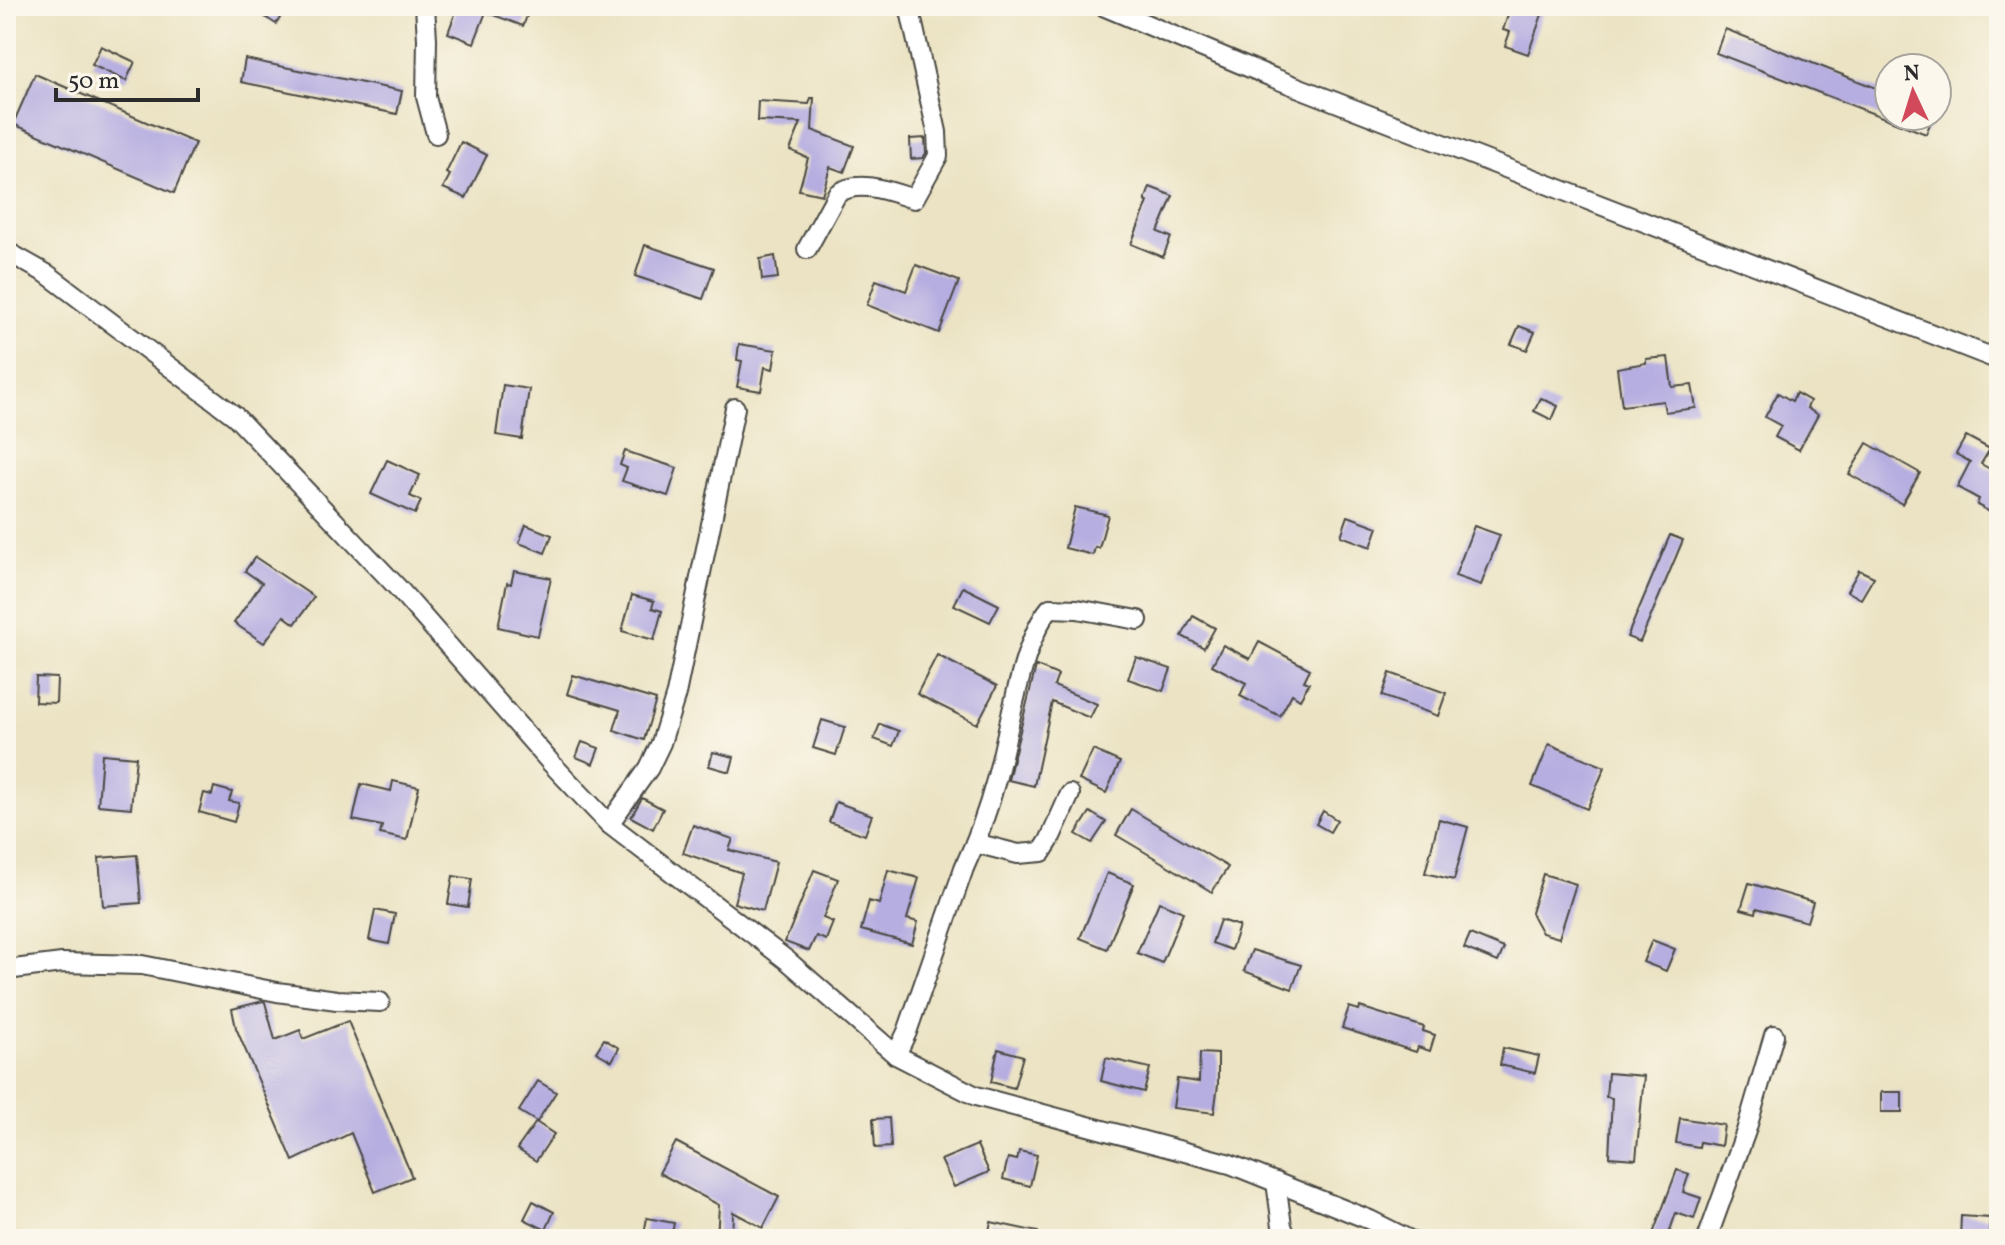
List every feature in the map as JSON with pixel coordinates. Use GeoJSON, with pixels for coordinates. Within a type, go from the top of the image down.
{"type":"FeatureCollection","features":[{"type":"Feature","properties":{"kind":"street"},"geometry":{"type":"LineString","coordinates":[[425,6],[426,97],[436,134]]}},
{"type":"Feature","properties":{"kind":"street"},"geometry":{"type":"LineString","coordinates":[[807,249],[837,194],[850,186],[914,199],[938,156],[937,132],[909,6]]}},
{"type":"Feature","properties":{"kind":"street"},"geometry":{"type":"LineString","coordinates":[[1103,6],[1274,78],[1999,360]]}},
{"type":"Feature","properties":{"kind":"street"},"geometry":{"type":"LineString","coordinates":[[6,251],[47,274],[235,416],[398,588],[551,763],[609,824],[788,961],[896,1055],[976,1096],[1230,1164],[1370,1220],[1408,1239]]}},
{"type":"Feature","properties":{"kind":"street"},"geometry":{"type":"LineString","coordinates":[[609,824],[649,768],[661,743],[676,694],[735,408]]}},
{"type":"Feature","properties":{"kind":"street"},"geometry":{"type":"LineString","coordinates":[[896,1055],[907,1032],[996,780],[1018,690],[1039,622],[1050,608],[1077,609],[1138,620]]}},
{"type":"Feature","properties":{"kind":"street"},"geometry":{"type":"LineString","coordinates":[[975,843],[1018,854],[1042,852],[1070,794]]}},
{"type":"Feature","properties":{"kind":"street"},"geometry":{"type":"LineString","coordinates":[[6,970],[62,963],[142,965],[277,992],[380,1002]]}},
{"type":"Feature","properties":{"kind":"street"},"geometry":{"type":"LineString","coordinates":[[1707,1239],[1746,1131],[1774,1035]]}},
{"type":"Feature","properties":{"kind":"street"},"geometry":{"type":"LineString","coordinates":[[1276,1182],[1282,1226],[1287,1239]]}},
{"type":"Feature","properties":{"kind":"building"},"geometry":{"type":"Polygon","coordinates":[[[248,6],[288,6],[276,24],[248,6]]]}},
{"type":"Feature","properties":{"kind":"building"},"geometry":{"type":"Polygon","coordinates":[[[458,6],[531,6],[523,26],[486,12],[474,43],[448,33],[458,6]]]}},
{"type":"Feature","properties":{"kind":"building"},"geometry":{"type":"Polygon","coordinates":[[[1511,6],[1545,6],[1528,54],[1505,46],[1510,32],[1503,30],[1511,6]]]}},
{"type":"Feature","properties":{"kind":"building"},"geometry":{"type":"Polygon","coordinates":[[[1725,29],[1873,87],[1873,114],[1716,53],[1725,29]]]}},
{"type":"Feature","properties":{"kind":"building"},"geometry":{"type":"Polygon","coordinates":[[[101,46],[135,62],[126,81],[92,65],[101,46]]]}},
{"type":"Feature","properties":{"kind":"building"},"geometry":{"type":"Polygon","coordinates":[[[245,59],[402,91],[397,114],[241,82],[245,59]]]}},
{"type":"Feature","properties":{"kind":"building"},"geometry":{"type":"Polygon","coordinates":[[[35,74],[195,143],[174,193],[13,124],[35,74]]]}},
{"type":"Feature","properties":{"kind":"building"},"geometry":{"type":"Polygon","coordinates":[[[814,98],[812,130],[854,146],[844,172],[830,167],[822,195],[799,190],[808,158],[790,150],[801,123],[757,121],[758,101],[809,104],[814,98]]]}},
{"type":"Feature","properties":{"kind":"building"},"geometry":{"type":"Polygon","coordinates":[[[925,138],[926,153],[923,158],[911,159],[910,139],[925,138]]]}},
{"type":"Feature","properties":{"kind":"building"},"geometry":{"type":"Polygon","coordinates":[[[461,142],[487,155],[466,198],[443,188],[450,175],[446,173],[461,142]]]}},
{"type":"Feature","properties":{"kind":"building"},"geometry":{"type":"Polygon","coordinates":[[[1150,187],[1173,196],[1158,232],[1171,237],[1163,257],[1131,244],[1148,202],[1145,201],[1150,187]]]}},
{"type":"Feature","properties":{"kind":"building"},"geometry":{"type":"Polygon","coordinates":[[[645,245],[714,268],[703,299],[635,276],[645,245]]]}},
{"type":"Feature","properties":{"kind":"building"},"geometry":{"type":"Polygon","coordinates":[[[775,256],[778,278],[762,280],[760,259],[775,256]]]}},
{"type":"Feature","properties":{"kind":"building"},"geometry":{"type":"Polygon","coordinates":[[[916,265],[959,281],[939,333],[867,305],[876,280],[906,291],[916,265]]]}},
{"type":"Feature","properties":{"kind":"building"},"geometry":{"type":"Polygon","coordinates":[[[1519,326],[1535,332],[1527,350],[1511,344],[1519,326]]]}},
{"type":"Feature","properties":{"kind":"building"},"geometry":{"type":"Polygon","coordinates":[[[739,344],[776,350],[773,369],[765,367],[761,391],[737,387],[742,361],[737,360],[739,344]]]}},
{"type":"Feature","properties":{"kind":"building"},"geometry":{"type":"Polygon","coordinates":[[[1668,357],[1672,387],[1692,385],[1696,408],[1665,412],[1663,401],[1622,406],[1617,368],[1646,363],[1646,359],[1668,357]]]}},
{"type":"Feature","properties":{"kind":"building"},"geometry":{"type":"Polygon","coordinates":[[[503,385],[529,389],[522,439],[496,435],[503,385]]]}},
{"type":"Feature","properties":{"kind":"building"},"geometry":{"type":"Polygon","coordinates":[[[1778,393],[1792,401],[1796,393],[1810,401],[1807,408],[1818,415],[1799,450],[1775,437],[1781,426],[1765,417],[1778,393]]]}},
{"type":"Feature","properties":{"kind":"building"},"geometry":{"type":"Polygon","coordinates":[[[1541,398],[1558,406],[1552,420],[1534,411],[1541,398]]]}},
{"type":"Feature","properties":{"kind":"building"},"geometry":{"type":"Polygon","coordinates":[[[1966,436],[1990,449],[1981,464],[1999,474],[1999,517],[1977,505],[1979,499],[1957,487],[1970,462],[1956,454],[1966,436]]]}},
{"type":"Feature","properties":{"kind":"building"},"geometry":{"type":"Polygon","coordinates":[[[1867,443],[1920,473],[1902,504],[1849,474],[1867,443]]]}},
{"type":"Feature","properties":{"kind":"building"},"geometry":{"type":"Polygon","coordinates":[[[625,451],[677,468],[668,496],[622,481],[627,468],[620,465],[625,451]]]}},
{"type":"Feature","properties":{"kind":"building"},"geometry":{"type":"Polygon","coordinates":[[[387,460],[420,475],[410,496],[421,501],[415,514],[371,494],[387,460]]]}},
{"type":"Feature","properties":{"kind":"building"},"geometry":{"type":"Polygon","coordinates":[[[1075,507],[1108,515],[1099,548],[1095,547],[1093,555],[1065,548],[1075,507]]]}},
{"type":"Feature","properties":{"kind":"building"},"geometry":{"type":"Polygon","coordinates":[[[1348,516],[1378,527],[1371,547],[1341,536],[1348,516]]]}},
{"type":"Feature","properties":{"kind":"building"},"geometry":{"type":"Polygon","coordinates":[[[526,525],[552,535],[545,553],[519,543],[526,525]]]}},
{"type":"Feature","properties":{"kind":"building"},"geometry":{"type":"Polygon","coordinates":[[[1474,526],[1500,535],[1481,585],[1455,576],[1474,526]]]}},
{"type":"Feature","properties":{"kind":"building"},"geometry":{"type":"Polygon","coordinates":[[[1670,535],[1683,540],[1640,642],[1627,637],[1670,535]]]}},
{"type":"Feature","properties":{"kind":"building"},"geometry":{"type":"Polygon","coordinates":[[[255,557],[314,597],[295,624],[284,616],[264,643],[234,623],[262,583],[245,571],[255,557]]]}},
{"type":"Feature","properties":{"kind":"building"},"geometry":{"type":"Polygon","coordinates":[[[1859,570],[1874,577],[1861,599],[1847,591],[1859,570]]]}},
{"type":"Feature","properties":{"kind":"building"},"geometry":{"type":"Polygon","coordinates":[[[514,571],[551,578],[538,636],[498,627],[507,583],[511,584],[514,571]]]}},
{"type":"Feature","properties":{"kind":"building"},"geometry":{"type":"Polygon","coordinates":[[[963,587],[999,605],[990,622],[954,605],[963,587]]]}},
{"type":"Feature","properties":{"kind":"building"},"geometry":{"type":"Polygon","coordinates":[[[632,595],[654,601],[652,608],[662,611],[654,640],[622,631],[632,595]]]}},
{"type":"Feature","properties":{"kind":"building"},"geometry":{"type":"Polygon","coordinates":[[[1193,616],[1215,628],[1204,648],[1182,636],[1193,616]]]}},
{"type":"Feature","properties":{"kind":"building"},"geometry":{"type":"Polygon","coordinates":[[[1259,642],[1310,669],[1304,681],[1309,683],[1300,699],[1292,694],[1280,716],[1240,696],[1246,683],[1212,665],[1223,645],[1250,659],[1259,642]]]}},
{"type":"Feature","properties":{"kind":"building"},"geometry":{"type":"Polygon","coordinates":[[[937,655],[997,686],[977,724],[917,694],[937,655]]]}},
{"type":"Feature","properties":{"kind":"building"},"geometry":{"type":"Polygon","coordinates":[[[1136,657],[1171,669],[1163,691],[1128,679],[1136,657]]]}},
{"type":"Feature","properties":{"kind":"building"},"geometry":{"type":"Polygon","coordinates":[[[1036,666],[1058,675],[1054,686],[1097,704],[1090,718],[1052,702],[1034,786],[1008,780],[1036,666]]]}},
{"type":"Feature","properties":{"kind":"building"},"geometry":{"type":"Polygon","coordinates":[[[1390,673],[1446,693],[1438,716],[1382,696],[1390,673]]]}},
{"type":"Feature","properties":{"kind":"building"},"geometry":{"type":"Polygon","coordinates":[[[573,675],[656,700],[644,740],[614,730],[620,710],[567,694],[573,675]]]}},
{"type":"Feature","properties":{"kind":"building"},"geometry":{"type":"Polygon","coordinates":[[[36,677],[57,678],[56,703],[35,702],[36,677]]]}},
{"type":"Feature","properties":{"kind":"building"},"geometry":{"type":"Polygon","coordinates":[[[822,720],[845,727],[836,755],[813,748],[822,720]]]}},
{"type":"Feature","properties":{"kind":"building"},"geometry":{"type":"Polygon","coordinates":[[[880,724],[899,731],[893,746],[874,739],[880,724]]]}},
{"type":"Feature","properties":{"kind":"building"},"geometry":{"type":"Polygon","coordinates":[[[582,742],[599,748],[593,764],[576,757],[582,742]]]}},
{"type":"Feature","properties":{"kind":"building"},"geometry":{"type":"Polygon","coordinates":[[[1549,744],[1605,767],[1587,809],[1532,786],[1549,744]]]}},
{"type":"Feature","properties":{"kind":"building"},"geometry":{"type":"Polygon","coordinates":[[[1093,750],[1120,762],[1106,793],[1079,780],[1093,750]]]}},
{"type":"Feature","properties":{"kind":"building"},"geometry":{"type":"Polygon","coordinates":[[[713,752],[734,757],[730,772],[709,766],[713,752]]]}},
{"type":"Feature","properties":{"kind":"building"},"geometry":{"type":"Polygon","coordinates":[[[102,754],[136,757],[131,808],[98,805],[102,754]]]}},
{"type":"Feature","properties":{"kind":"building"},"geometry":{"type":"Polygon","coordinates":[[[393,781],[419,787],[407,840],[380,834],[382,826],[353,820],[361,784],[391,791],[393,781]]]}},
{"type":"Feature","properties":{"kind":"building"},"geometry":{"type":"Polygon","coordinates":[[[214,787],[232,792],[229,801],[239,803],[234,822],[199,812],[204,793],[212,795],[214,787]]]}},
{"type":"Feature","properties":{"kind":"building"},"geometry":{"type":"Polygon","coordinates":[[[642,798],[663,809],[653,829],[631,817],[642,798]]]}},
{"type":"Feature","properties":{"kind":"building"},"geometry":{"type":"Polygon","coordinates":[[[836,802],[872,815],[865,835],[829,822],[836,802]]]}},
{"type":"Feature","properties":{"kind":"building"},"geometry":{"type":"Polygon","coordinates":[[[1131,809],[1228,867],[1212,892],[1116,835],[1131,809]]]}},
{"type":"Feature","properties":{"kind":"building"},"geometry":{"type":"Polygon","coordinates":[[[1323,811],[1337,820],[1330,832],[1316,824],[1323,811]]]}},
{"type":"Feature","properties":{"kind":"building"},"geometry":{"type":"Polygon","coordinates":[[[1090,812],[1106,822],[1092,843],[1076,834],[1090,812]]]}},
{"type":"Feature","properties":{"kind":"building"},"geometry":{"type":"Polygon","coordinates":[[[1439,819],[1468,827],[1454,880],[1425,873],[1439,819]]]}},
{"type":"Feature","properties":{"kind":"building"},"geometry":{"type":"Polygon","coordinates":[[[693,825],[733,839],[729,850],[776,862],[763,911],[734,903],[742,873],[683,853],[693,825]]]}},
{"type":"Feature","properties":{"kind":"building"},"geometry":{"type":"Polygon","coordinates":[[[137,855],[141,903],[103,906],[99,858],[137,855]]]}},
{"type":"Feature","properties":{"kind":"building"},"geometry":{"type":"Polygon","coordinates":[[[814,870],[838,879],[823,918],[833,922],[826,940],[816,936],[809,951],[785,942],[814,870]]]}},
{"type":"Feature","properties":{"kind":"building"},"geometry":{"type":"Polygon","coordinates":[[[888,870],[919,878],[907,919],[918,922],[912,944],[861,930],[869,901],[879,904],[888,870]]]}},
{"type":"Feature","properties":{"kind":"building"},"geometry":{"type":"Polygon","coordinates":[[[1107,873],[1134,884],[1107,949],[1080,938],[1107,873]]]}},
{"type":"Feature","properties":{"kind":"building"},"geometry":{"type":"Polygon","coordinates":[[[1543,874],[1576,884],[1559,938],[1542,933],[1531,913],[1543,874]]]}},
{"type":"Feature","properties":{"kind":"building"},"geometry":{"type":"Polygon","coordinates":[[[453,876],[472,879],[468,907],[448,904],[453,876]]]}},
{"type":"Feature","properties":{"kind":"building"},"geometry":{"type":"Polygon","coordinates":[[[1749,883],[1813,902],[1807,922],[1757,908],[1756,913],[1741,909],[1749,883]]]}},
{"type":"Feature","properties":{"kind":"building"},"geometry":{"type":"Polygon","coordinates":[[[1159,902],[1183,912],[1162,963],[1137,953],[1159,902]]]}},
{"type":"Feature","properties":{"kind":"building"},"geometry":{"type":"Polygon","coordinates":[[[375,910],[395,914],[389,944],[369,940],[375,910]]]}},
{"type":"Feature","properties":{"kind":"building"},"geometry":{"type":"Polygon","coordinates":[[[1220,920],[1239,926],[1231,950],[1212,943],[1220,920]]]}},
{"type":"Feature","properties":{"kind":"building"},"geometry":{"type":"Polygon","coordinates":[[[1470,934],[1504,948],[1498,962],[1464,948],[1470,934]]]}},
{"type":"Feature","properties":{"kind":"building"},"geometry":{"type":"Polygon","coordinates":[[[1652,940],[1675,949],[1666,971],[1643,962],[1652,940]]]}},
{"type":"Feature","properties":{"kind":"building"},"geometry":{"type":"Polygon","coordinates":[[[1252,950],[1301,965],[1292,989],[1244,971],[1252,950]]]}},
{"type":"Feature","properties":{"kind":"building"},"geometry":{"type":"Polygon","coordinates":[[[263,1001],[275,1040],[300,1030],[303,1039],[348,1021],[412,1177],[375,1192],[351,1133],[293,1161],[236,1028],[232,1009],[263,1001]]]}},
{"type":"Feature","properties":{"kind":"building"},"geometry":{"type":"Polygon","coordinates":[[[1349,1007],[1359,1010],[1360,1007],[1424,1027],[1423,1031],[1435,1035],[1430,1051],[1418,1047],[1416,1052],[1342,1028],[1349,1007]]]}},
{"type":"Feature","properties":{"kind":"building"},"geometry":{"type":"Polygon","coordinates":[[[604,1039],[619,1048],[612,1061],[596,1052],[604,1039]]]}},
{"type":"Feature","properties":{"kind":"building"},"geometry":{"type":"Polygon","coordinates":[[[1503,1048],[1539,1056],[1535,1073],[1500,1065],[1503,1048]]]}},
{"type":"Feature","properties":{"kind":"building"},"geometry":{"type":"Polygon","coordinates":[[[998,1049],[1023,1056],[1014,1088],[991,1082],[998,1049]]]}},
{"type":"Feature","properties":{"kind":"building"},"geometry":{"type":"Polygon","coordinates":[[[1200,1053],[1218,1054],[1214,1113],[1173,1108],[1177,1079],[1199,1082],[1200,1053]]]}},
{"type":"Feature","properties":{"kind":"building"},"geometry":{"type":"Polygon","coordinates":[[[1106,1058],[1150,1068],[1144,1092],[1101,1081],[1106,1058]]]}},
{"type":"Feature","properties":{"kind":"building"},"geometry":{"type":"Polygon","coordinates":[[[1608,1073],[1644,1076],[1636,1159],[1609,1157],[1612,1098],[1606,1097],[1608,1073]]]}},
{"type":"Feature","properties":{"kind":"building"},"geometry":{"type":"Polygon","coordinates":[[[538,1081],[556,1092],[537,1122],[519,1111],[538,1081]]]}},
{"type":"Feature","properties":{"kind":"building"},"geometry":{"type":"Polygon","coordinates":[[[1881,1092],[1902,1092],[1902,1112],[1881,1112],[1881,1092]]]}},
{"type":"Feature","properties":{"kind":"building"},"geometry":{"type":"Polygon","coordinates":[[[889,1118],[891,1147],[875,1148],[873,1119],[889,1118]]]}},
{"type":"Feature","properties":{"kind":"building"},"geometry":{"type":"Polygon","coordinates":[[[1680,1118],[1724,1125],[1721,1146],[1700,1142],[1699,1147],[1676,1143],[1680,1118]]]}},
{"type":"Feature","properties":{"kind":"building"},"geometry":{"type":"Polygon","coordinates":[[[536,1122],[554,1134],[536,1161],[517,1149],[536,1122]]]}},
{"type":"Feature","properties":{"kind":"building"},"geometry":{"type":"Polygon","coordinates":[[[676,1142],[779,1197],[763,1228],[733,1212],[732,1239],[717,1239],[719,1205],[659,1173],[676,1142]]]}},
{"type":"Feature","properties":{"kind":"building"},"geometry":{"type":"Polygon","coordinates":[[[977,1145],[989,1172],[954,1187],[941,1160],[977,1145]]]}},
{"type":"Feature","properties":{"kind":"building"},"geometry":{"type":"Polygon","coordinates":[[[1019,1151],[1037,1155],[1030,1186],[1003,1179],[1008,1158],[1017,1160],[1019,1151]]]}},
{"type":"Feature","properties":{"kind":"building"},"geometry":{"type":"Polygon","coordinates":[[[1677,1170],[1689,1174],[1683,1192],[1701,1198],[1694,1219],[1676,1213],[1667,1239],[1651,1239],[1677,1170]]]}},
{"type":"Feature","properties":{"kind":"building"},"geometry":{"type":"Polygon","coordinates":[[[533,1201],[554,1212],[546,1230],[524,1219],[533,1201]]]}},
{"type":"Feature","properties":{"kind":"building"},"geometry":{"type":"Polygon","coordinates":[[[1961,1216],[1990,1218],[1989,1239],[1960,1239],[1961,1216]]]}},
{"type":"Feature","properties":{"kind":"building"},"geometry":{"type":"Polygon","coordinates":[[[647,1218],[674,1223],[671,1239],[643,1239],[647,1218]]]}},
{"type":"Feature","properties":{"kind":"building"},"geometry":{"type":"Polygon","coordinates":[[[991,1222],[1038,1232],[1038,1239],[987,1239],[991,1222]]]}}]}
